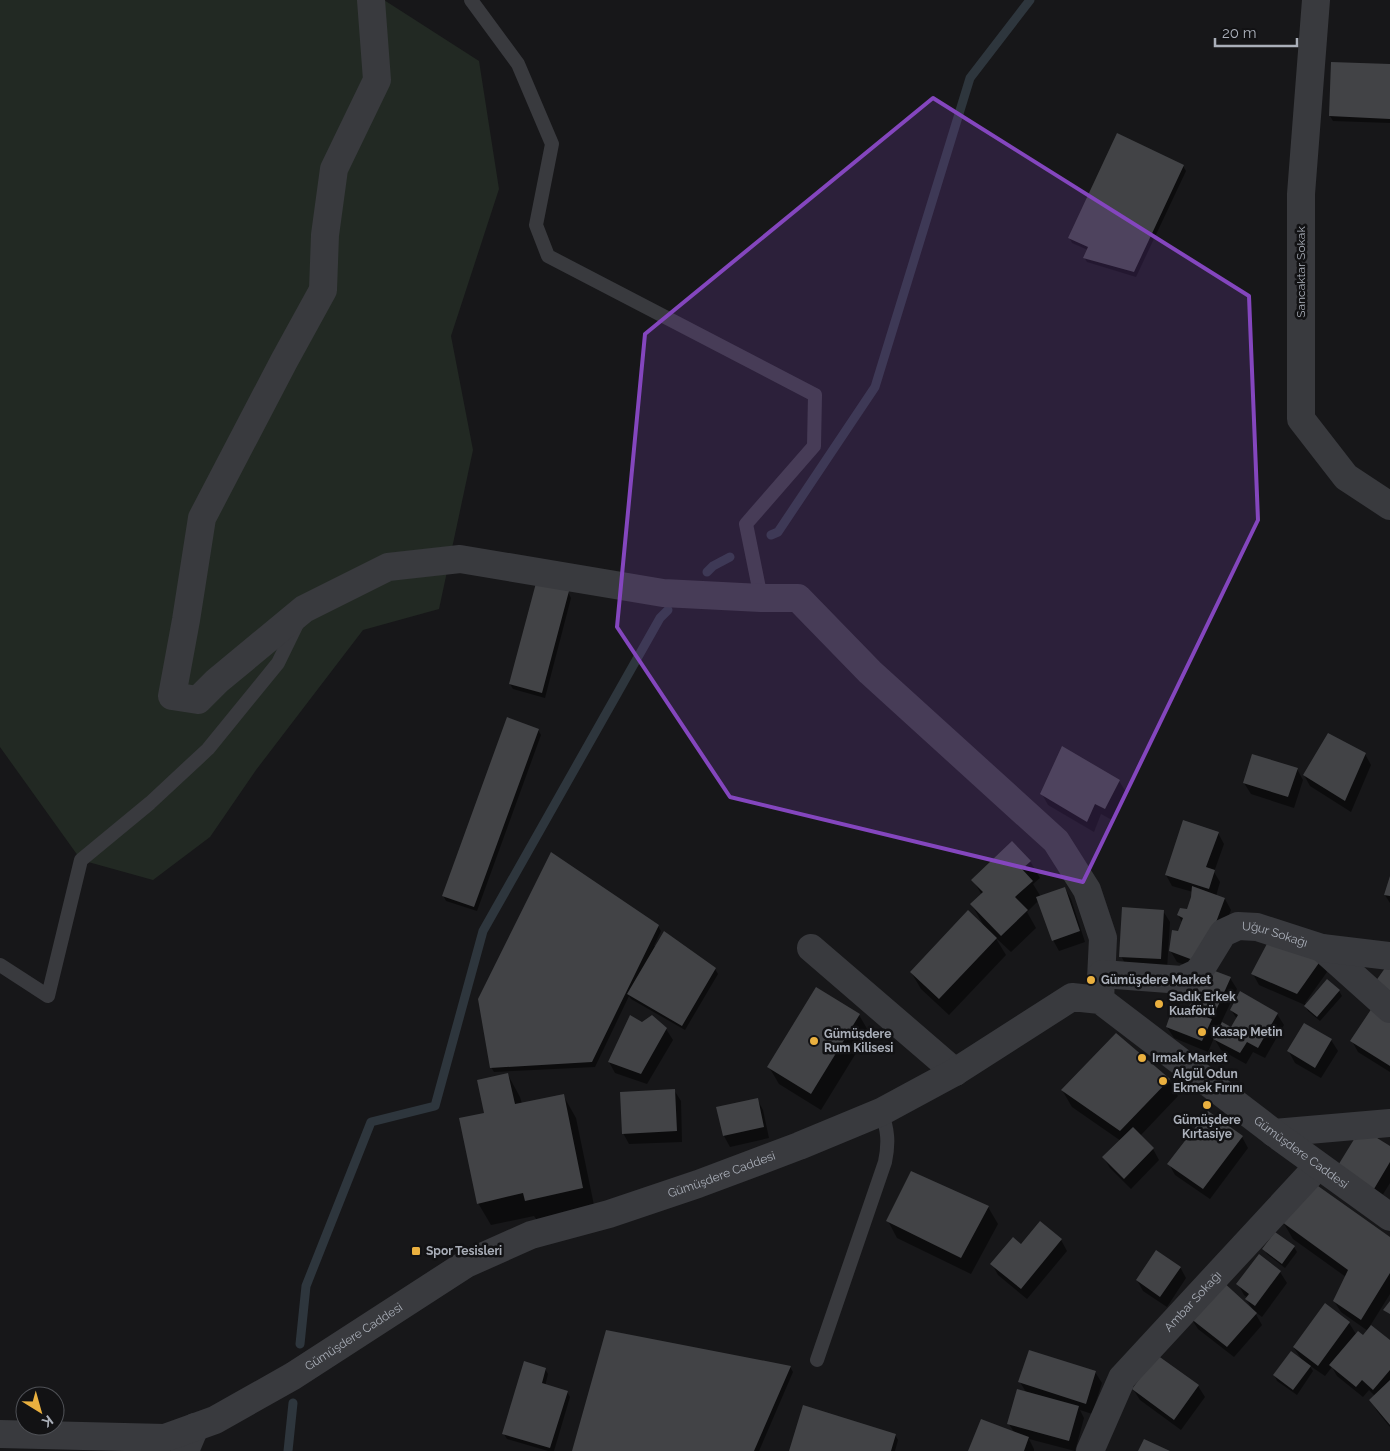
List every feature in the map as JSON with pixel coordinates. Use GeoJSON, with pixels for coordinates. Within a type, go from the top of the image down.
{"type":"FeatureCollection","features":[{"type":"Feature","properties":{"kind":"street"},"geometry":{"type":"LineString","coordinates":[[371,0],[377,80],[334,169],[325,235],[323,290],[202,518],[172,696],[198,700],[217,681],[304,609],[388,567],[460,559],[663,594],[798,598],[870,672],[1056,841],[1087,890],[1103,938],[1101,987]]}},
{"type":"Feature","properties":{"kind":"street","name":"Sancaktar Sokak"},"geometry":{"type":"LineString","coordinates":[[1316,0],[1302,194],[1301,418],[1346,478],[1390,506]]}},
{"type":"Feature","properties":{"kind":"street","name":"Uğur Sokağı"},"geometry":{"type":"LineString","coordinates":[[1101,987],[1182,980],[1197,972],[1204,964],[1223,932],[1238,926],[1257,927],[1322,948]]}},
{"type":"Feature","properties":{"kind":"street"},"geometry":{"type":"LineString","coordinates":[[811,948],[955,1072]]}},
{"type":"Feature","properties":{"kind":"street"},"geometry":{"type":"LineString","coordinates":[[1322,948],[1390,956]]}},
{"type":"Feature","properties":{"kind":"street"},"geometry":{"type":"LineString","coordinates":[[1322,948],[1390,1009]]}},
{"type":"Feature","properties":{"kind":"street","name":"Gümüşdere Caddesi"},"geometry":{"type":"LineString","coordinates":[[0,1434],[190,1439],[214,1420],[292,1376],[466,1264],[531,1235],[609,1214],[698,1184],[799,1146],[881,1112],[955,1072],[1072,997],[1101,987],[1274,1133],[1390,1217]]}},
{"type":"Feature","properties":{"kind":"street"},"geometry":{"type":"LineString","coordinates":[[1274,1133],[1390,1123]]}},
{"type":"Feature","properties":{"kind":"street","name":"Ambar Sokağı"},"geometry":{"type":"LineString","coordinates":[[1090,1451],[1122,1378],[1318,1166]]}},
{"type":"Feature","properties":{"kind":"lane"},"geometry":{"type":"LineString","coordinates":[[471,0],[518,64],[552,144],[536,225],[548,256],[815,395],[814,446],[746,524],[762,598]]}},
{"type":"Feature","properties":{"kind":"lane"},"geometry":{"type":"LineString","coordinates":[[0,965],[48,996],[81,860],[150,803],[208,749],[278,664],[304,609]]}},
{"type":"Feature","properties":{"kind":"lane"},"geometry":{"type":"LineString","coordinates":[[817,1360],[885,1162],[888,1135],[881,1112]]}},
{"type":"Feature","properties":{"kind":"highlighted area"},"geometry":{"type":"Polygon","coordinates":[[[933,98],[1249,296],[1258,520],[1083,882],[730,797],[617,627],[645,334],[933,98]]]}},
{"type":"Feature","properties":{"kind":"shaded area"},"geometry":{"type":"Polygon","coordinates":[[[0,0],[384,0],[479,61],[499,189],[451,336],[473,450],[439,609],[363,630],[256,770],[210,837],[153,880],[81,860],[0,747],[0,0]]]}},
{"type":"Feature","properties":{"kind":"building"},"geometry":{"type":"Polygon","coordinates":[[[1331,62],[1390,64],[1390,119],[1329,116],[1331,62]]]}},
{"type":"Feature","properties":{"kind":"building"},"geometry":{"type":"Polygon","coordinates":[[[1117,133],[1184,165],[1134,272],[1083,258],[1088,247],[1068,238],[1117,133]]]}},
{"type":"Feature","properties":{"kind":"building"},"geometry":{"type":"Polygon","coordinates":[[[536,583],[569,591],[542,693],[509,684],[536,583]]]}},
{"type":"Feature","properties":{"kind":"building"},"geometry":{"type":"Polygon","coordinates":[[[507,717],[539,729],[474,907],[442,896],[507,717]]]}},
{"type":"Feature","properties":{"kind":"building"},"geometry":{"type":"Polygon","coordinates":[[[1328,733],[1366,753],[1345,801],[1303,775],[1328,733]]]}},
{"type":"Feature","properties":{"kind":"building"},"geometry":{"type":"Polygon","coordinates":[[[1062,746],[1120,780],[1105,809],[1095,804],[1087,822],[1040,794],[1062,746]]]}},
{"type":"Feature","properties":{"kind":"building"},"geometry":{"type":"Polygon","coordinates":[[[1252,754],[1298,768],[1288,797],[1243,783],[1252,754]]]}},
{"type":"Feature","properties":{"kind":"building"},"geometry":{"type":"Polygon","coordinates":[[[1183,820],[1219,832],[1206,867],[1215,870],[1209,889],[1165,875],[1183,820]]]}},
{"type":"Feature","properties":{"kind":"building"},"geometry":{"type":"Polygon","coordinates":[[[1012,841],[1031,861],[1022,869],[1033,881],[1015,897],[1028,910],[1001,936],[970,904],[983,892],[971,880],[1012,841]]]}},
{"type":"Feature","properties":{"kind":"building"},"geometry":{"type":"Polygon","coordinates":[[[551,852],[659,925],[592,1062],[490,1068],[478,999],[551,852]]]}},
{"type":"Feature","properties":{"kind":"building"},"geometry":{"type":"Polygon","coordinates":[[[1390,876],[1390,896],[1384,895],[1390,876]]]}},
{"type":"Feature","properties":{"kind":"building"},"geometry":{"type":"Polygon","coordinates":[[[1192,886],[1225,898],[1201,963],[1169,951],[1172,930],[1178,931],[1183,918],[1177,915],[1180,908],[1187,909],[1192,886]]]}},
{"type":"Feature","properties":{"kind":"building"},"geometry":{"type":"Polygon","coordinates":[[[1065,887],[1080,931],[1052,941],[1036,897],[1065,887]]]}},
{"type":"Feature","properties":{"kind":"building"},"geometry":{"type":"Polygon","coordinates":[[[1122,907],[1164,910],[1161,959],[1119,957],[1122,907]]]}},
{"type":"Feature","properties":{"kind":"building"},"geometry":{"type":"Polygon","coordinates":[[[968,910],[997,938],[939,999],[910,972],[968,910]]]}},
{"type":"Feature","properties":{"kind":"building"},"geometry":{"type":"Polygon","coordinates":[[[664,931],[716,968],[682,1026],[627,994],[664,931]]]}},
{"type":"Feature","properties":{"kind":"building"},"geometry":{"type":"Polygon","coordinates":[[[1270,938],[1321,960],[1297,994],[1251,974],[1270,938]]]}},
{"type":"Feature","properties":{"kind":"building"},"geometry":{"type":"Polygon","coordinates":[[[1390,961],[1390,1001],[1373,985],[1390,961]]]}},
{"type":"Feature","properties":{"kind":"building"},"geometry":{"type":"Polygon","coordinates":[[[1207,968],[1231,977],[1213,1017],[1188,1009],[1207,968]]]}},
{"type":"Feature","properties":{"kind":"building"},"geometry":{"type":"Polygon","coordinates":[[[1327,979],[1340,990],[1317,1017],[1304,1006],[1327,979]]]}},
{"type":"Feature","properties":{"kind":"building","name":"Gümüşdere Rum Kilisesi"},"geometry":{"type":"Polygon","coordinates":[[[816,987],[860,1014],[811,1094],[767,1067],[816,987]]]}},
{"type":"Feature","properties":{"kind":"building"},"geometry":{"type":"Polygon","coordinates":[[[1240,991],[1278,1013],[1258,1048],[1247,1042],[1240,1053],[1213,1039],[1222,1022],[1231,1027],[1238,1015],[1230,1010],[1240,991]]]}},
{"type":"Feature","properties":{"kind":"building"},"geometry":{"type":"Polygon","coordinates":[[[1374,1005],[1390,1017],[1390,1066],[1350,1041],[1374,1005]]]}},
{"type":"Feature","properties":{"kind":"building"},"geometry":{"type":"Polygon","coordinates":[[[1173,1007],[1212,1019],[1202,1041],[1166,1027],[1173,1007]]]}},
{"type":"Feature","properties":{"kind":"building"},"geometry":{"type":"Polygon","coordinates":[[[630,1015],[642,1022],[652,1015],[667,1028],[641,1074],[608,1062],[630,1015]]]}},
{"type":"Feature","properties":{"kind":"building"},"geometry":{"type":"Polygon","coordinates":[[[1304,1023],[1332,1039],[1315,1068],[1287,1051],[1304,1023]]]}},
{"type":"Feature","properties":{"kind":"building"},"geometry":{"type":"Polygon","coordinates":[[[1116,1033],[1170,1079],[1120,1131],[1061,1090],[1116,1033]]]}},
{"type":"Feature","properties":{"kind":"building"},"geometry":{"type":"Polygon","coordinates":[[[508,1073],[515,1104],[564,1094],[583,1188],[525,1201],[523,1193],[477,1204],[459,1118],[484,1113],[477,1080],[508,1073]]]}},
{"type":"Feature","properties":{"kind":"building"},"geometry":{"type":"Polygon","coordinates":[[[675,1089],[677,1131],[622,1134],[620,1092],[675,1089]]]}},
{"type":"Feature","properties":{"kind":"building"},"geometry":{"type":"Polygon","coordinates":[[[758,1098],[764,1127],[723,1136],[716,1107],[758,1098]]]}},
{"type":"Feature","properties":{"kind":"building"},"geometry":{"type":"Polygon","coordinates":[[[1208,1111],[1243,1136],[1203,1189],[1167,1164],[1208,1111]]]}},
{"type":"Feature","properties":{"kind":"building"},"geometry":{"type":"Polygon","coordinates":[[[1133,1127],[1154,1148],[1124,1179],[1102,1157],[1133,1127]]]}},
{"type":"Feature","properties":{"kind":"building"},"geometry":{"type":"Polygon","coordinates":[[[1361,1128],[1390,1146],[1390,1162],[1374,1189],[1337,1167],[1361,1128]]]}},
{"type":"Feature","properties":{"kind":"building"},"geometry":{"type":"Polygon","coordinates":[[[911,1171],[989,1206],[961,1258],[886,1221],[911,1171]]]}},
{"type":"Feature","properties":{"kind":"building"},"geometry":{"type":"Polygon","coordinates":[[[1311,1181],[1390,1237],[1390,1273],[1361,1320],[1333,1301],[1348,1270],[1282,1222],[1311,1181]]]}},
{"type":"Feature","properties":{"kind":"building"},"geometry":{"type":"Polygon","coordinates":[[[1040,1221],[1062,1239],[1021,1289],[990,1264],[1013,1237],[1021,1244],[1040,1221]]]}},
{"type":"Feature","properties":{"kind":"building"},"geometry":{"type":"Polygon","coordinates":[[[1275,1232],[1295,1246],[1282,1264],[1262,1249],[1275,1232]]]}},
{"type":"Feature","properties":{"kind":"building"},"geometry":{"type":"Polygon","coordinates":[[[1156,1250],[1181,1267],[1160,1297],[1136,1280],[1156,1250]]]}},
{"type":"Feature","properties":{"kind":"building"},"geometry":{"type":"Polygon","coordinates":[[[1259,1254],[1281,1271],[1255,1306],[1245,1299],[1249,1294],[1236,1284],[1259,1254]]]}},
{"type":"Feature","properties":{"kind":"building"},"geometry":{"type":"Polygon","coordinates":[[[1221,1280],[1257,1313],[1227,1347],[1190,1318],[1221,1280]]]}},
{"type":"Feature","properties":{"kind":"building"},"geometry":{"type":"Polygon","coordinates":[[[1390,1301],[1390,1314],[1383,1310],[1390,1301]]]}},
{"type":"Feature","properties":{"kind":"building"},"geometry":{"type":"Polygon","coordinates":[[[1325,1303],[1350,1322],[1318,1366],[1293,1347],[1325,1303]]]}},
{"type":"Feature","properties":{"kind":"building"},"geometry":{"type":"Polygon","coordinates":[[[1371,1325],[1390,1340],[1390,1370],[1373,1390],[1362,1380],[1356,1387],[1329,1365],[1358,1331],[1363,1335],[1371,1325]]]}},
{"type":"Feature","properties":{"kind":"building"},"geometry":{"type":"Polygon","coordinates":[[[606,1330],[791,1366],[754,1451],[572,1451],[606,1330]]]}},
{"type":"Feature","properties":{"kind":"building"},"geometry":{"type":"Polygon","coordinates":[[[1029,1350],[1096,1371],[1086,1404],[1018,1382],[1029,1350]]]}},
{"type":"Feature","properties":{"kind":"building"},"geometry":{"type":"Polygon","coordinates":[[[1291,1351],[1311,1366],[1293,1390],[1273,1375],[1291,1351]]]}},
{"type":"Feature","properties":{"kind":"building"},"geometry":{"type":"Polygon","coordinates":[[[1157,1355],[1199,1385],[1174,1420],[1132,1389],[1157,1355]]]}},
{"type":"Feature","properties":{"kind":"building"},"geometry":{"type":"Polygon","coordinates":[[[524,1361],[546,1368],[542,1383],[568,1391],[550,1448],[502,1434],[524,1361]]]}},
{"type":"Feature","properties":{"kind":"building"},"geometry":{"type":"Polygon","coordinates":[[[1390,1380],[1390,1425],[1369,1400],[1390,1380]]]}},
{"type":"Feature","properties":{"kind":"building"},"geometry":{"type":"Polygon","coordinates":[[[1017,1389],[1079,1406],[1069,1441],[1007,1424],[1017,1389]]]}},
{"type":"Feature","properties":{"kind":"building"},"geometry":{"type":"Polygon","coordinates":[[[803,1405],[896,1434],[891,1451],[789,1451],[803,1405]]]}},
{"type":"Feature","properties":{"kind":"building"},"geometry":{"type":"Polygon","coordinates":[[[981,1419],[1029,1437],[1024,1451],[968,1451],[981,1419]]]}},
{"type":"Feature","properties":{"kind":"building"},"geometry":{"type":"Polygon","coordinates":[[[1144,1439],[1170,1451],[1138,1451],[1144,1439]]]}},
{"type":"Feature","properties":{"kind":"waterway"},"geometry":{"type":"LineString","coordinates":[[771,535],[778,532],[875,387],[970,78],[1030,0]]}},
{"type":"Feature","properties":{"kind":"waterway"},"geometry":{"type":"LineString","coordinates":[[707,572],[713,566],[730,557]]}},
{"type":"Feature","properties":{"kind":"waterway"},"geometry":{"type":"LineString","coordinates":[[300,1344],[306,1286],[371,1122],[435,1106],[483,931],[660,618],[668,610]]}},
{"type":"Feature","properties":{"kind":"waterway"},"geometry":{"type":"LineString","coordinates":[[288,1451],[293,1403]]}},
{"type":"Feature","properties":{"kind":"place","name":"Gümüşdere Market"},"geometry":{"type":"Point","coordinates":[1091,980]}},
{"type":"Feature","properties":{"kind":"place","name":"Sadık Erkek Kuaförü"},"geometry":{"type":"Point","coordinates":[1159,1004]}},
{"type":"Feature","properties":{"kind":"place","name":"Kasap Metin"},"geometry":{"type":"Point","coordinates":[1202,1032]}},
{"type":"Feature","properties":{"kind":"place","name":"Gümüşdere Rum Kilisesi"},"geometry":{"type":"Point","coordinates":[814,1041]}},
{"type":"Feature","properties":{"kind":"place","name":"Irmak Market"},"geometry":{"type":"Point","coordinates":[1142,1058]}},
{"type":"Feature","properties":{"kind":"place","name":"Algül Odun Ekmek Fırını"},"geometry":{"type":"Point","coordinates":[1163,1081]}},
{"type":"Feature","properties":{"kind":"place","name":"Gümüşdere Kırtasiye"},"geometry":{"type":"Point","coordinates":[1207,1105]}},
{"type":"Feature","properties":{"kind":"place","name":"Spor Tesisleri"},"geometry":{"type":"Point","coordinates":[416,1251]}}]}
